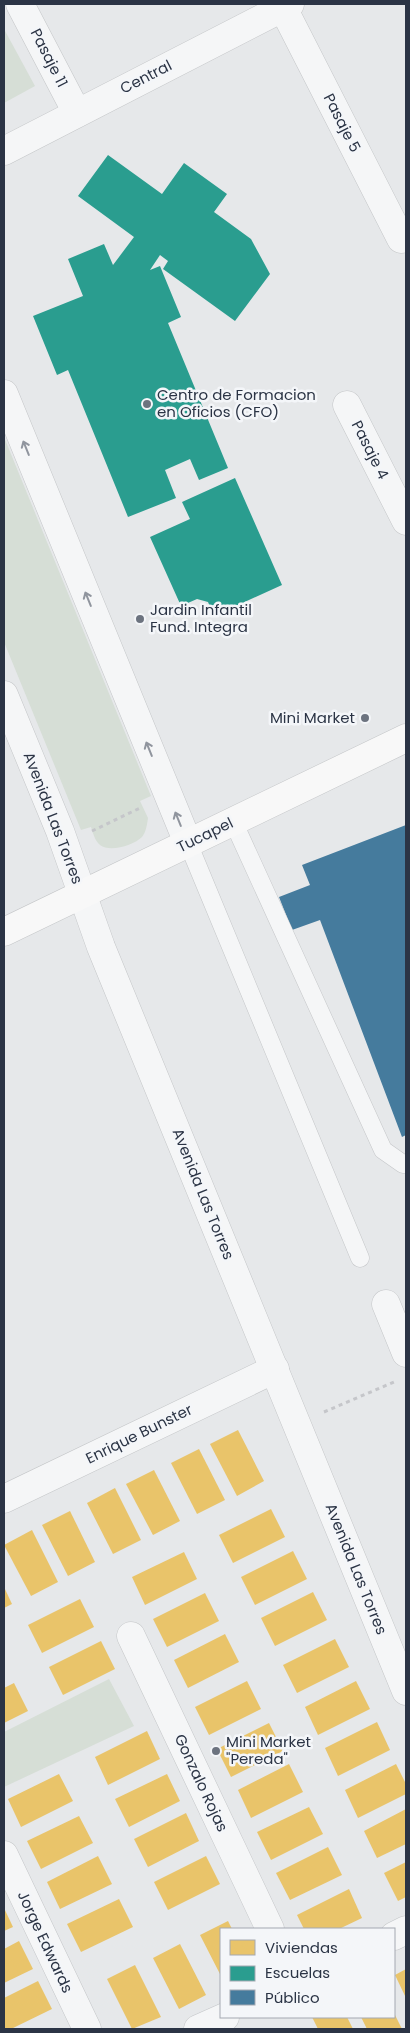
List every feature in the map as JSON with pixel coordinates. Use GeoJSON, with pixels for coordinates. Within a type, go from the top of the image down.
{"type":"FeatureCollection","features":[{"type":"Feature","properties":{"kind":"main road","name":"Tucapel"},"geometry":{"type":"LineString","coordinates":[[4,932],[406,738]]}},
{"type":"Feature","properties":{"kind":"street","name":"Pasaje 11"},"geometry":{"type":"LineString","coordinates":[[20,4],[77,112]]}},
{"type":"Feature","properties":{"kind":"street","name":"Central"},"geometry":{"type":"LineString","coordinates":[[4,151],[284,5]]}},
{"type":"Feature","properties":{"kind":"street","name":"Pasaje 5"},"geometry":{"type":"LineString","coordinates":[[284,5],[402,240]]}},
{"type":"Feature","properties":{"kind":"street"},"geometry":{"type":"LineString","coordinates":[[4,394],[188,843]]}},
{"type":"Feature","properties":{"kind":"street","name":"Pasaje 4"},"geometry":{"type":"LineString","coordinates":[[347,405],[406,521]]}},
{"type":"Feature","properties":{"kind":"street","name":"Avenida Las Torres"},"geometry":{"type":"LineString","coordinates":[[4,696],[65,845],[101,947],[406,1690]]}},
{"type":"Feature","properties":{"kind":"street"},"geometry":{"type":"LineString","coordinates":[[386,1304],[406,1353]]}},
{"type":"Feature","properties":{"kind":"street","name":"Enrique Bunster"},"geometry":{"type":"LineString","coordinates":[[7,1490],[275,1369]]}},
{"type":"Feature","properties":{"kind":"street","name":"Gonzalo Rojas"},"geometry":{"type":"LineString","coordinates":[[131,1636],[270,1928]]}},
{"type":"Feature","properties":{"kind":"street","name":"Jorge Edwards"},"geometry":{"type":"LineString","coordinates":[[4,1855],[87,2029]]}},
{"type":"Feature","properties":{"kind":"street"},"geometry":{"type":"LineString","coordinates":[[198,2029],[223,2018]]}},
{"type":"Feature","properties":{"kind":"lane"},"geometry":{"type":"LineString","coordinates":[[233,821],[384,1150],[403,1164],[406,1164]]}},
{"type":"Feature","properties":{"kind":"lane"},"geometry":{"type":"LineString","coordinates":[[188,843],[360,1258]]}},
{"type":"Feature","properties":{"kind":"path"},"geometry":{"type":"LineString","coordinates":[[65,845],[168,794]]}},
{"type":"Feature","properties":{"kind":"path"},"geometry":{"type":"LineString","coordinates":[[297,1424],[397,1380]]}},
{"type":"Feature","properties":{"kind":"shaded area"},"geometry":{"type":"Polygon","coordinates":[[[4,29],[35,86],[4,103],[4,29]]]}},
{"type":"Feature","properties":{"kind":"shaded area"},"geometry":{"type":"Polygon","coordinates":[[[4,437],[151,796],[140,801],[148,818],[142,837],[122,847],[104,847],[94,837],[91,827],[81,830],[4,642],[4,437]]]}},
{"type":"Feature","properties":{"kind":"shaded area"},"geometry":{"type":"Polygon","coordinates":[[[109,1679],[134,1726],[4,1787],[4,1732],[109,1679]]]}},
{"type":"Feature","properties":{"kind":"building: Viviendas"},"geometry":{"type":"Polygon","coordinates":[[[238,1430],[264,1481],[237,1496],[210,1444],[238,1430]]]}},
{"type":"Feature","properties":{"kind":"building: Viviendas"},"geometry":{"type":"Polygon","coordinates":[[[199,1449],[225,1500],[197,1514],[171,1463],[199,1449]]]}},
{"type":"Feature","properties":{"kind":"building: Viviendas"},"geometry":{"type":"Polygon","coordinates":[[[154,1470],[180,1521],[153,1535],[126,1484],[154,1470]]]}},
{"type":"Feature","properties":{"kind":"building: Viviendas"},"geometry":{"type":"Polygon","coordinates":[[[115,1488],[141,1540],[113,1554],[87,1503],[115,1488]]]}},
{"type":"Feature","properties":{"kind":"building: Viviendas"},"geometry":{"type":"Polygon","coordinates":[[[271,1509],[285,1537],[233,1563],[219,1535],[271,1509]]]}},
{"type":"Feature","properties":{"kind":"building: Viviendas"},"geometry":{"type":"Polygon","coordinates":[[[70,1511],[95,1562],[68,1576],[42,1525],[70,1511]]]}},
{"type":"Feature","properties":{"kind":"building: Viviendas"},"geometry":{"type":"Polygon","coordinates":[[[32,1530],[58,1582],[31,1596],[4,1545],[32,1530]]]}},
{"type":"Feature","properties":{"kind":"building: Viviendas"},"geometry":{"type":"Polygon","coordinates":[[[293,1551],[307,1579],[255,1605],[241,1577],[293,1551]]]}},
{"type":"Feature","properties":{"kind":"building: Viviendas"},"geometry":{"type":"Polygon","coordinates":[[[184,1552],[197,1579],[145,1605],[132,1577],[184,1552]]]}},
{"type":"Feature","properties":{"kind":"building: Viviendas"},"geometry":{"type":"Polygon","coordinates":[[[4,1587],[12,1604],[4,1608],[4,1587]]]}},
{"type":"Feature","properties":{"kind":"building: Viviendas"},"geometry":{"type":"Polygon","coordinates":[[[313,1592],[327,1620],[275,1646],[261,1618],[313,1592]]]}},
{"type":"Feature","properties":{"kind":"building: Viviendas"},"geometry":{"type":"Polygon","coordinates":[[[205,1593],[219,1621],[167,1647],[153,1619],[205,1593]]]}},
{"type":"Feature","properties":{"kind":"building: Viviendas"},"geometry":{"type":"Polygon","coordinates":[[[80,1599],[94,1627],[42,1653],[28,1625],[80,1599]]]}},
{"type":"Feature","properties":{"kind":"building: Viviendas"},"geometry":{"type":"Polygon","coordinates":[[[225,1634],[239,1662],[188,1688],[174,1660],[225,1634]]]}},
{"type":"Feature","properties":{"kind":"building: Viviendas"},"geometry":{"type":"Polygon","coordinates":[[[335,1639],[349,1667],[297,1693],[283,1665],[335,1639]]]}},
{"type":"Feature","properties":{"kind":"building: Viviendas"},"geometry":{"type":"Polygon","coordinates":[[[101,1641],[115,1669],[63,1695],[49,1667],[101,1641]]]}},
{"type":"Feature","properties":{"kind":"building: Viviendas"},"geometry":{"type":"Polygon","coordinates":[[[247,1681],[261,1709],[209,1735],[195,1707],[247,1681]]]}},
{"type":"Feature","properties":{"kind":"building: Viviendas"},"geometry":{"type":"Polygon","coordinates":[[[356,1681],[370,1709],[318,1735],[305,1707],[356,1681]]]}},
{"type":"Feature","properties":{"kind":"building: Viviendas"},"geometry":{"type":"Polygon","coordinates":[[[14,1683],[28,1711],[4,1723],[4,1688],[14,1683]]]}},
{"type":"Feature","properties":{"kind":"building: Viviendas"},"geometry":{"type":"Polygon","coordinates":[[[377,1722],[390,1750],[338,1776],[325,1748],[377,1722]]]}},
{"type":"Feature","properties":{"kind":"building: Viviendas"},"geometry":{"type":"Polygon","coordinates":[[[269,1723],[283,1751],[231,1777],[217,1749],[269,1723]]]}},
{"type":"Feature","properties":{"kind":"building: Viviendas"},"geometry":{"type":"Polygon","coordinates":[[[147,1731],[160,1759],[108,1785],[95,1757],[147,1731]]]}},
{"type":"Feature","properties":{"kind":"building: Viviendas"},"geometry":{"type":"Polygon","coordinates":[[[289,1764],[303,1792],[251,1818],[238,1790],[289,1764]]]}},
{"type":"Feature","properties":{"kind":"building: Viviendas"},"geometry":{"type":"Polygon","coordinates":[[[396,1764],[406,1784],[406,1794],[358,1818],[345,1790],[396,1764]]]}},
{"type":"Feature","properties":{"kind":"building: Viviendas"},"geometry":{"type":"Polygon","coordinates":[[[59,1774],[73,1801],[21,1827],[8,1799],[59,1774]]]}},
{"type":"Feature","properties":{"kind":"building: Viviendas"},"geometry":{"type":"Polygon","coordinates":[[[167,1774],[180,1801],[129,1827],[115,1799],[167,1774]]]}},
{"type":"Feature","properties":{"kind":"building: Viviendas"},"geometry":{"type":"Polygon","coordinates":[[[309,1807],[323,1834],[271,1860],[257,1832],[309,1807]]]}},
{"type":"Feature","properties":{"kind":"building: Viviendas"},"geometry":{"type":"Polygon","coordinates":[[[406,1809],[406,1844],[377,1858],[364,1831],[406,1809]]]}},
{"type":"Feature","properties":{"kind":"building: Viviendas"},"geometry":{"type":"Polygon","coordinates":[[[186,1813],[199,1841],[148,1867],[134,1839],[186,1813]]]}},
{"type":"Feature","properties":{"kind":"building: Viviendas"},"geometry":{"type":"Polygon","coordinates":[[[79,1816],[93,1843],[41,1869],[27,1841],[79,1816]]]}},
{"type":"Feature","properties":{"kind":"building: Viviendas"},"geometry":{"type":"Polygon","coordinates":[[[328,1847],[342,1875],[290,1900],[276,1873],[328,1847]]]}},
{"type":"Feature","properties":{"kind":"building: Viviendas"},"geometry":{"type":"Polygon","coordinates":[[[98,1856],[112,1884],[60,1909],[47,1882],[98,1856]]]}},
{"type":"Feature","properties":{"kind":"building: Viviendas"},"geometry":{"type":"Polygon","coordinates":[[[206,1856],[220,1884],[168,1910],[154,1882],[206,1856]]]}},
{"type":"Feature","properties":{"kind":"building: Viviendas"},"geometry":{"type":"Polygon","coordinates":[[[406,1862],[406,1897],[398,1901],[384,1873],[406,1862]]]}},
{"type":"Feature","properties":{"kind":"building: Viviendas"},"geometry":{"type":"Polygon","coordinates":[[[349,1889],[362,1918],[341,1928],[304,1928],[297,1915],[349,1889]]]}},
{"type":"Feature","properties":{"kind":"building: Viviendas"},"geometry":{"type":"Polygon","coordinates":[[[119,1899],[133,1927],[81,1952],[67,1924],[119,1899]]]}},
{"type":"Feature","properties":{"kind":"building: Viviendas"},"geometry":{"type":"Polygon","coordinates":[[[4,1908],[13,1927],[4,1931],[4,1908]]]}},
{"type":"Feature","properties":{"kind":"building: Viviendas"},"geometry":{"type":"Polygon","coordinates":[[[228,1921],[232,1928],[220,1928],[220,1974],[200,1935],[228,1921]]]}},
{"type":"Feature","properties":{"kind":"building: Viviendas"},"geometry":{"type":"Polygon","coordinates":[[[19,1941],[33,1969],[4,1983],[4,1949],[19,1941]]]}},
{"type":"Feature","properties":{"kind":"building: Viviendas"},"geometry":{"type":"Polygon","coordinates":[[[180,1944],[206,1995],[179,2009],[153,1958],[180,1944]]]}},
{"type":"Feature","properties":{"kind":"building: Viviendas"},"geometry":{"type":"Polygon","coordinates":[[[135,1965],[161,2017],[132,2029],[107,1979],[135,1965]]]}},
{"type":"Feature","properties":{"kind":"building: Viviendas"},"geometry":{"type":"Polygon","coordinates":[[[406,1969],[406,1998],[395,1975],[406,1969]]]}},
{"type":"Feature","properties":{"kind":"building: Viviendas"},"geometry":{"type":"Polygon","coordinates":[[[38,1981],[52,2009],[11,2029],[4,2029],[4,1998],[38,1981]]]}},
{"type":"Feature","properties":{"kind":"building: Viviendas"},"geometry":{"type":"Polygon","coordinates":[[[395,2015],[402,2029],[367,2029],[362,2018],[395,2018],[395,2015]]]}},
{"type":"Feature","properties":{"kind":"building: Viviendas"},"geometry":{"type":"Polygon","coordinates":[[[312,2018],[348,2018],[353,2029],[318,2029],[312,2018]]]}},
{"type":"Feature","properties":{"kind":"building: Escuelas"},"geometry":{"type":"Polygon","coordinates":[[[108,155],[162,194],[184,163],[227,194],[214,212],[251,239],[270,274],[235,321],[163,269],[168,261],[160,255],[150,270],[160,266],[181,317],[168,323],[228,468],[199,480],[190,459],[165,470],[176,498],[128,517],[68,370],[57,375],[33,316],[83,296],[68,259],[104,244],[113,265],[134,237],[78,196],[108,155]]]}},
{"type":"Feature","properties":{"kind":"building: Escuelas"},"geometry":{"type":"Polygon","coordinates":[[[235,478],[282,585],[214,616],[208,602],[197,599],[181,606],[150,537],[190,519],[182,502],[235,478]]]}},
{"type":"Feature","properties":{"kind":"building: Público"},"geometry":{"type":"Polygon","coordinates":[[[406,825],[406,1135],[402,1137],[320,920],[292,930],[279,897],[310,885],[302,865],[406,825]]]}},
{"type":"Feature","properties":{"kind":"place","name":"Centro de Formacion en Oficios (CFO)"},"geometry":{"type":"Point","coordinates":[147,404]}},
{"type":"Feature","properties":{"kind":"place","name":"Jardin Infantil Fund. Integra"},"geometry":{"type":"Point","coordinates":[140,619]}},
{"type":"Feature","properties":{"kind":"place","name":"Mini Market"},"geometry":{"type":"Point","coordinates":[365,718]}},
{"type":"Feature","properties":{"kind":"place","name":"Mini Market \"Pereda\""},"geometry":{"type":"Point","coordinates":[216,1751]}}]}
